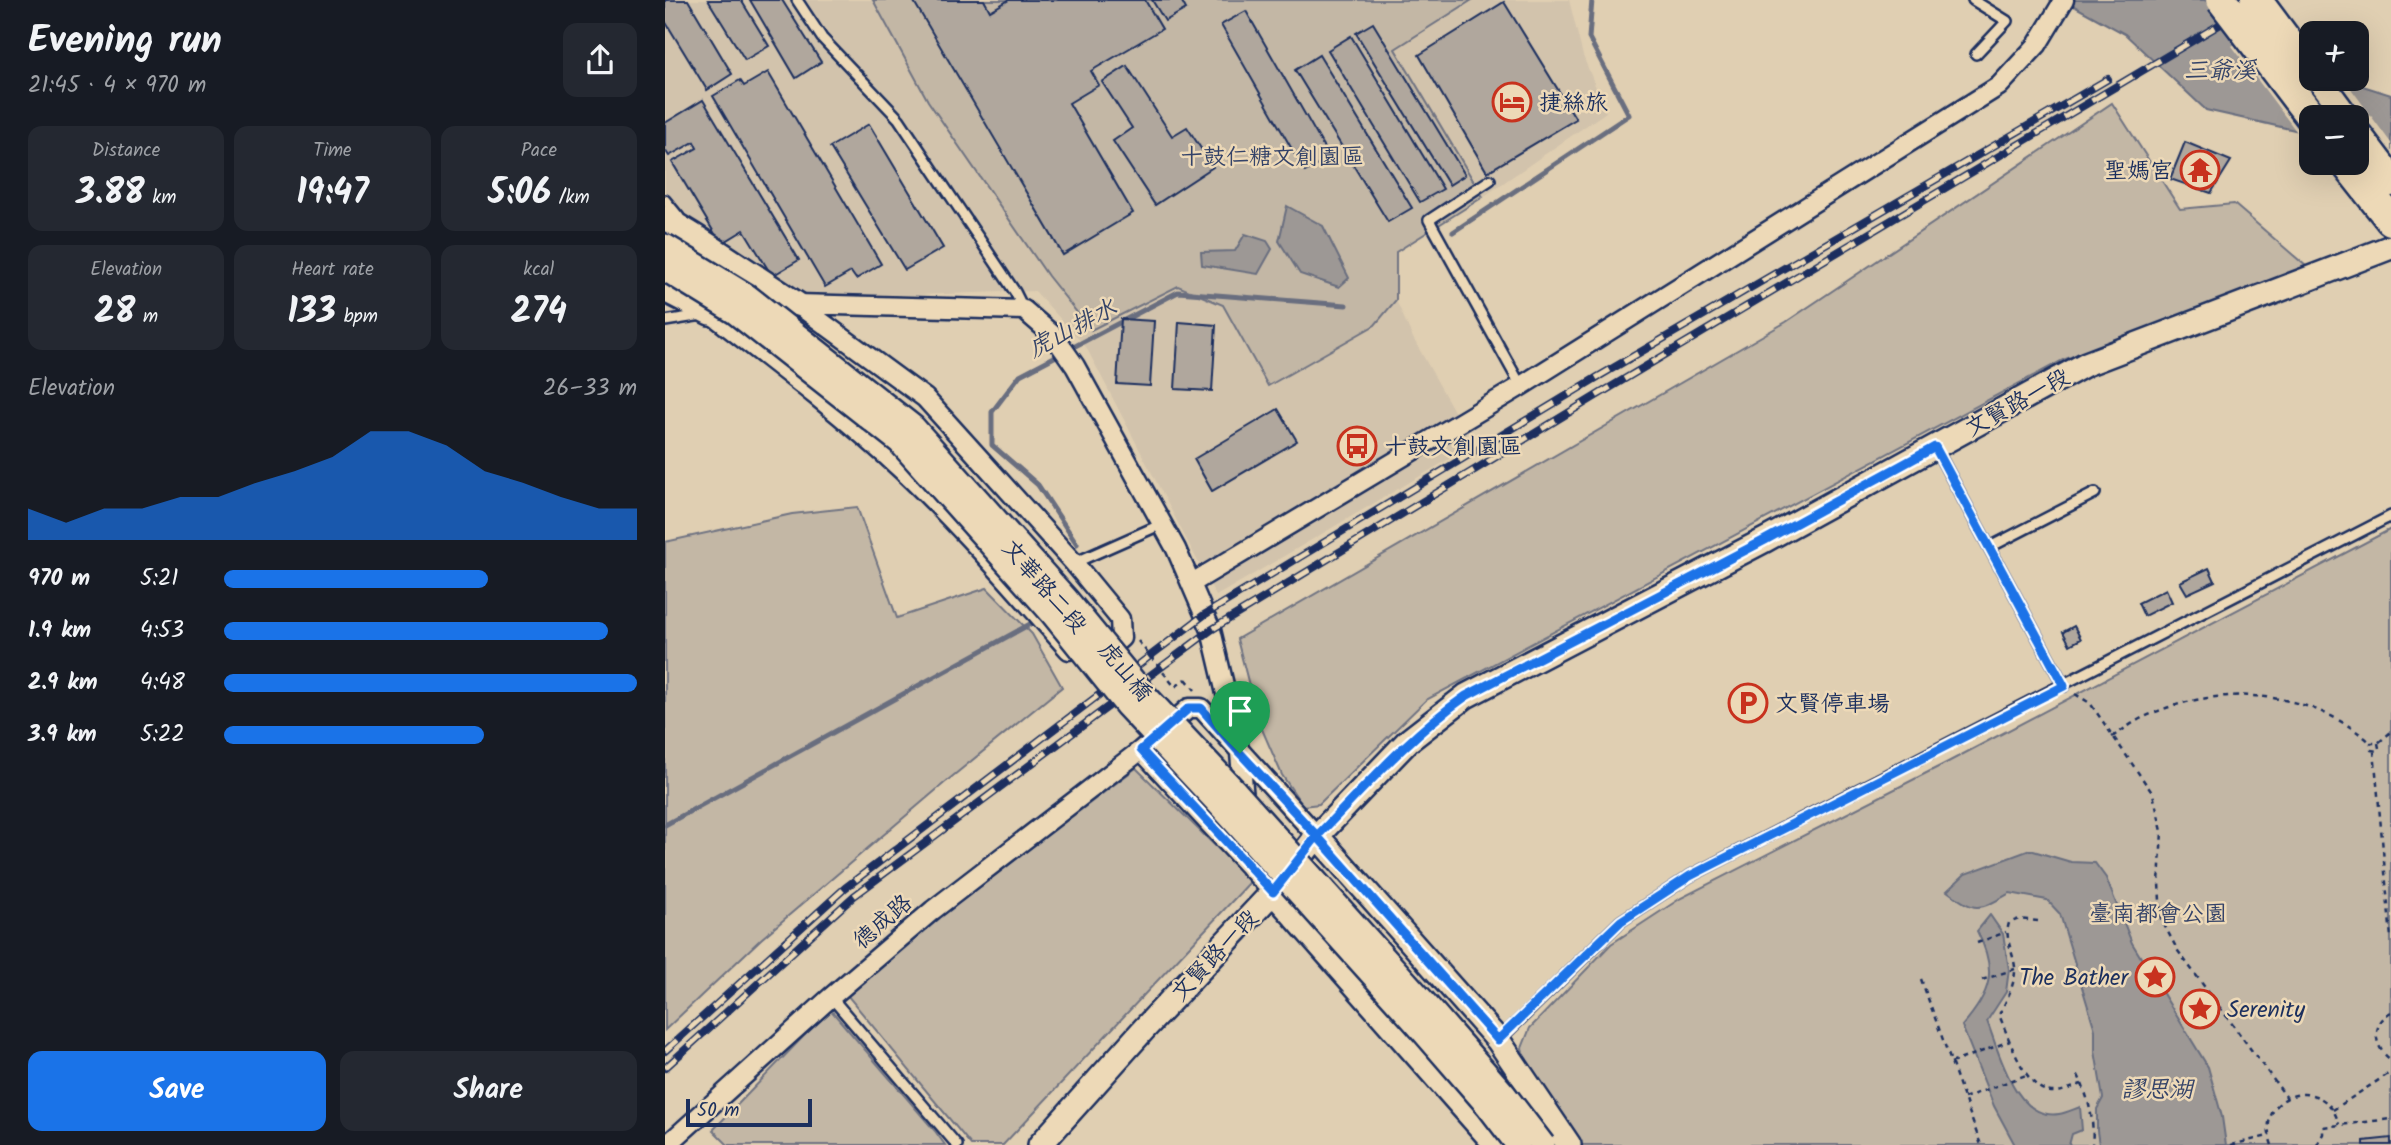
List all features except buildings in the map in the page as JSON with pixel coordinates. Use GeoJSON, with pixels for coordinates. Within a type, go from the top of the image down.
{"type":"FeatureCollection","features":[{"type":"Feature","properties":{"kind":"highway"},"geometry":{"type":"LineString","coordinates":[[2222,0],[2302,105]]}},
{"type":"Feature","properties":{"kind":"highway"},"geometry":{"type":"LineString","coordinates":[[2256,0],[2299,58]]}},
{"type":"Feature","properties":{"kind":"highway"},"geometry":{"type":"LineString","coordinates":[[2369,152],[2391,181]]}},
{"type":"Feature","properties":{"kind":"highway"},"geometry":{"type":"LineString","coordinates":[[2355,175],[2391,220]]}},
{"type":"Feature","properties":{"kind":"street"},"geometry":{"type":"LineString","coordinates":[[1192,583],[1521,386],[1999,86],[2037,45],[2064,0]]}},
{"type":"Feature","properties":{"kind":"street"},"geometry":{"type":"LineString","coordinates":[[665,218],[797,304]]}},
{"type":"Feature","properties":{"kind":"street","name":"虎山橋"},"geometry":{"type":"LineString","coordinates":[[665,246],[747,296],[913,428],[1067,600],[1143,693],[1431,1010],[1504,1094],[1543,1145]]}},
{"type":"Feature","properties":{"kind":"street","name":"文賢路一段"},"geometry":{"type":"LineString","coordinates":[[1040,1145],[1273,892],[1317,836],[1408,741],[1466,696],[1765,540],[2086,364],[2388,252]]}},
{"type":"Feature","properties":{"kind":"street","name":"虎山橋"},"geometry":{"type":"LineString","coordinates":[[665,269],[736,312],[900,443],[1052,612],[1127,706],[1416,1023],[1518,1145]]}},
{"type":"Feature","properties":{"kind":"street"},"geometry":{"type":"LineString","coordinates":[[665,290],[710,313],[797,304],[1024,310],[1054,336],[1075,366],[1163,524],[1211,630],[1240,753],[1250,868]]}},
{"type":"Feature","properties":{"kind":"street","name":"文華路二段"},"geometry":{"type":"LineString","coordinates":[[710,313],[828,404],[903,471],[976,544],[1074,656],[1096,659],[1121,638],[1120,619],[1074,563],[925,398],[797,304]]}},
{"type":"Feature","properties":{"kind":"street"},"geometry":{"type":"LineString","coordinates":[[1496,1145],[1273,892],[1141,750],[1189,708],[1201,708],[1498,1040],[1569,1145]]}},
{"type":"Feature","properties":{"kind":"street","name":"德成路"},"geometry":{"type":"LineString","coordinates":[[667,1145],[933,910],[1141,750]]}},
{"type":"Feature","properties":{"kind":"lane"},"geometry":{"type":"LineString","coordinates":[[797,0],[823,38],[899,119],[1015,292],[1024,310]]}},
{"type":"Feature","properties":{"kind":"lane"},"geometry":{"type":"LineString","coordinates":[[1973,0],[2007,21],[1976,54]]}},
{"type":"Feature","properties":{"kind":"lane"},"geometry":{"type":"LineString","coordinates":[[1490,180],[1429,220],[1521,386]]}},
{"type":"Feature","properties":{"kind":"lane"},"geometry":{"type":"LineString","coordinates":[[665,200],[697,237]]}},
{"type":"Feature","properties":{"kind":"lane"},"geometry":{"type":"LineString","coordinates":[[665,321],[710,313]]}},
{"type":"Feature","properties":{"kind":"lane"},"geometry":{"type":"LineString","coordinates":[[1935,447],[2064,686]]}},
{"type":"Feature","properties":{"kind":"lane"},"geometry":{"type":"LineString","coordinates":[[1990,547],[2095,494]]}},
{"type":"Feature","properties":{"kind":"lane"},"geometry":{"type":"LineString","coordinates":[[1498,1040],[1621,921],[1690,876],[2391,516]]}},
{"type":"Feature","properties":{"kind":"lane"},"geometry":{"type":"LineString","coordinates":[[1074,563],[1163,524]]}},
{"type":"Feature","properties":{"kind":"lane"},"geometry":{"type":"LineString","coordinates":[[831,998],[957,1145]]}},
{"type":"Feature","properties":{"kind":"path"},"geometry":{"type":"LineString","coordinates":[[1137,641],[1175,687],[1186,679]]}},
{"type":"Feature","properties":{"kind":"path"},"geometry":{"type":"LineString","coordinates":[[2064,686],[2090,703],[2153,794],[2162,831],[2159,883],[2161,919],[2178,951],[2287,1098]]}},
{"type":"Feature","properties":{"kind":"path"},"geometry":{"type":"LineString","coordinates":[[2112,737],[2142,718],[2177,704],[2217,696],[2248,695],[2287,701],[2318,710],[2354,728],[2371,743],[2378,743],[2391,732]]}},
{"type":"Feature","properties":{"kind":"path"},"geometry":{"type":"LineString","coordinates":[[2371,743],[2371,750],[2374,751],[2391,938]]}},
{"type":"Feature","properties":{"kind":"path"},"geometry":{"type":"LineString","coordinates":[[2374,751],[2379,748],[2378,743]]}},
{"type":"Feature","properties":{"kind":"path"},"geometry":{"type":"LineString","coordinates":[[2038,921],[2019,919],[2009,923],[2006,932],[2015,969],[2009,994],[1999,1015],[2026,1075],[2035,1085],[2056,1092],[2082,1084]]}},
{"type":"Feature","properties":{"kind":"path"},"geometry":{"type":"LineString","coordinates":[[1977,943],[2006,932]]}},
{"type":"Feature","properties":{"kind":"path"},"geometry":{"type":"LineString","coordinates":[[1982,980],[2015,969]]}},
{"type":"Feature","properties":{"kind":"path"},"geometry":{"type":"LineString","coordinates":[[1921,979],[1981,1145]]}},
{"type":"Feature","properties":{"kind":"path"},"geometry":{"type":"LineString","coordinates":[[2391,1012],[2379,1022],[2376,1033],[2383,1055],[2391,1060]]}},
{"type":"Feature","properties":{"kind":"path"},"geometry":{"type":"LineString","coordinates":[[1951,1063],[2010,1041]]}},
{"type":"Feature","properties":{"kind":"path"},"geometry":{"type":"LineString","coordinates":[[2333,1110],[2391,1072]]}},
{"type":"Feature","properties":{"kind":"path"},"geometry":{"type":"LineString","coordinates":[[1964,1098],[2026,1075]]}},
{"type":"Feature","properties":{"kind":"path"},"geometry":{"type":"LineString","coordinates":[[2078,1075],[2091,1117],[2092,1145]]}},
{"type":"Feature","properties":{"kind":"path"},"geometry":{"type":"LineString","coordinates":[[2271,1145],[2268,1136],[2271,1114],[2287,1098],[2297,1094],[2318,1096],[2333,1110],[2339,1125]]}},
{"type":"Feature","properties":{"kind":"path"},"geometry":{"type":"LineString","coordinates":[[2317,1145],[2323,1134],[2323,1127],[2391,1119]]}},
{"type":"Feature","properties":{"kind":"path"},"geometry":{"type":"LineString","coordinates":[[2231,1145],[2268,1136]]}},
{"type":"Feature","properties":{"kind":"shaded area"},"geometry":{"type":"Polygon","coordinates":[[[665,0],[1569,0],[1583,56],[1606,112],[1483,197],[1396,252],[1396,300],[1413,338],[1473,445],[1216,596],[1086,347],[1035,291],[791,299],[700,231],[665,194],[665,0]]]}},
{"type":"Feature","properties":{"kind":"green space","name":"十鼓仁糖文創園區"},"geometry":{"type":"Polygon","coordinates":[[[873,0],[1472,0],[1395,49],[1483,197],[1396,252],[1396,300],[1375,325],[1268,386],[1223,305],[1178,286],[1091,330],[1048,276],[928,101],[873,0]]]}},
{"type":"Feature","properties":{"kind":"green space"},"geometry":{"type":"Polygon","coordinates":[[[2112,103],[2180,209],[2234,204],[2307,267],[2063,360],[1426,700],[1319,804],[1303,806],[1282,775],[1258,720],[1237,639],[1786,322],[2112,103]]]}},
{"type":"Feature","properties":{"kind":"green space"},"geometry":{"type":"Polygon","coordinates":[[[857,507],[897,618],[987,588],[1032,634],[1062,687],[761,939],[665,1030],[665,542],[792,514],[857,507]]]}},
{"type":"Feature","properties":{"kind":"green space","name":"臺南都會公園"},"geometry":{"type":"Polygon","coordinates":[[[2391,529],[2391,1145],[1582,1145],[1527,1074],[1522,1048],[1530,1028],[1611,944],[1681,898],[1948,762],[2391,529]]]}},
{"type":"Feature","properties":{"kind":"green space"},"geometry":{"type":"Polygon","coordinates":[[[1136,768],[1251,881],[1003,1145],[971,1145],[847,995],[936,920],[1136,768]]]}},
{"type":"Feature","properties":{"kind":"green space"},"geometry":{"type":"Polygon","coordinates":[[[830,1009],[945,1145],[728,1145],[713,1130],[830,1009]]]}},
{"type":"Feature","properties":{"kind":"water","name":"三爺溪"},"geometry":{"type":"Polygon","coordinates":[[[2063,0],[2205,0],[2258,53],[2299,73],[2299,91],[2369,91],[2369,88],[2391,95],[2391,149],[2369,128],[2369,105],[2299,105],[2299,131],[2206,110],[2125,34],[2063,0]]]}},
{"type":"Feature","properties":{"kind":"water"},"geometry":{"type":"Polygon","coordinates":[[[1287,206],[1323,226],[1349,278],[1339,287],[1300,274],[1279,241],[1287,206]]]}},
{"type":"Feature","properties":{"kind":"water"},"geometry":{"type":"Polygon","coordinates":[[[1245,234],[1267,241],[1272,249],[1258,274],[1202,265],[1201,252],[1235,251],[1245,234]]]}},
{"type":"Feature","properties":{"kind":"water","name":"謬思湖"},"geometry":{"type":"Polygon","coordinates":[[[2030,850],[2071,862],[2095,863],[2106,878],[2132,943],[2208,1067],[2222,1117],[2226,1145],[2099,1145],[2097,1109],[2103,1098],[2095,1051],[2095,1030],[2060,914],[2047,900],[2010,893],[1978,907],[1965,903],[1947,891],[1965,874],[2030,850]]]}},
{"type":"Feature","properties":{"kind":"water"},"geometry":{"type":"Polygon","coordinates":[[[1990,915],[2003,934],[2009,969],[2006,992],[1987,1021],[2011,1082],[2031,1107],[2044,1113],[2059,1114],[2080,1107],[2082,1130],[2072,1134],[2069,1145],[2015,1145],[1994,1106],[1962,1026],[1980,1003],[1988,981],[1988,958],[1977,931],[1990,915]]]}},
{"type":"Feature","properties":{"kind":"pier"},"geometry":{"type":"Polygon","coordinates":[[[2246,36],[2299,71],[2299,91],[2353,91],[2363,105],[2299,105],[2299,135],[2232,46],[2246,36]]]}},
{"type":"Feature","properties":{"kind":"pier"},"geometry":{"type":"Polygon","coordinates":[[[2369,113],[2391,143],[2391,152],[2369,149],[2369,113]]]}},
{"type":"Feature","properties":{"kind":"waterway","name":"虎山排水"},"geometry":{"type":"LineString","coordinates":[[1453,232],[1629,115],[1589,38],[1592,0]]}},
{"type":"Feature","properties":{"kind":"waterway","name":"虎山排水"},"geometry":{"type":"LineString","coordinates":[[1077,544],[1038,485],[992,445],[992,412],[1020,375],[1178,292],[1346,305]]}},
{"type":"Feature","properties":{"kind":"waterway","name":"虎山排水"},"geometry":{"type":"LineString","coordinates":[[665,825],[1032,623]]}},
{"type":"Feature","properties":{"kind":"railway"},"geometry":{"type":"LineString","coordinates":[[665,1068],[854,896],[1211,630],[1601,393],[2261,0]]}},
{"type":"Feature","properties":{"kind":"railway"},"geometry":{"type":"LineString","coordinates":[[665,1051],[845,888],[1204,615],[1596,378],[2108,79]]}},
{"type":"Feature","properties":{"kind":"place","name":"捷絲旅"},"geometry":{"type":"Point","coordinates":[1512,102]}},
{"type":"Feature","properties":{"kind":"place","name":"聖媽宮"},"geometry":{"type":"Point","coordinates":[2200,170]}},
{"type":"Feature","properties":{"kind":"place","name":"十鼓文創園區"},"geometry":{"type":"Point","coordinates":[1357,446]}},
{"type":"Feature","properties":{"kind":"place","name":"文賢停車場"},"geometry":{"type":"Point","coordinates":[1748,703]}},
{"type":"Feature","properties":{"kind":"place","name":"The Bather"},"geometry":{"type":"Point","coordinates":[2155,977]}},
{"type":"Feature","properties":{"kind":"place","name":"Serenity"},"geometry":{"type":"Point","coordinates":[2200,1009]}},
{"type":"Feature","properties":{"kind":"route"},"geometry":{"type":"LineString","coordinates":[[1240,753],[1201,708],[1189,708],[1141,750],[1273,892],[1317,836],[1498,1040],[1621,921],[1690,876],[2064,686],[1935,447],[1765,540],[1466,696],[1408,741],[1317,836],[1240,753]]}}]}
